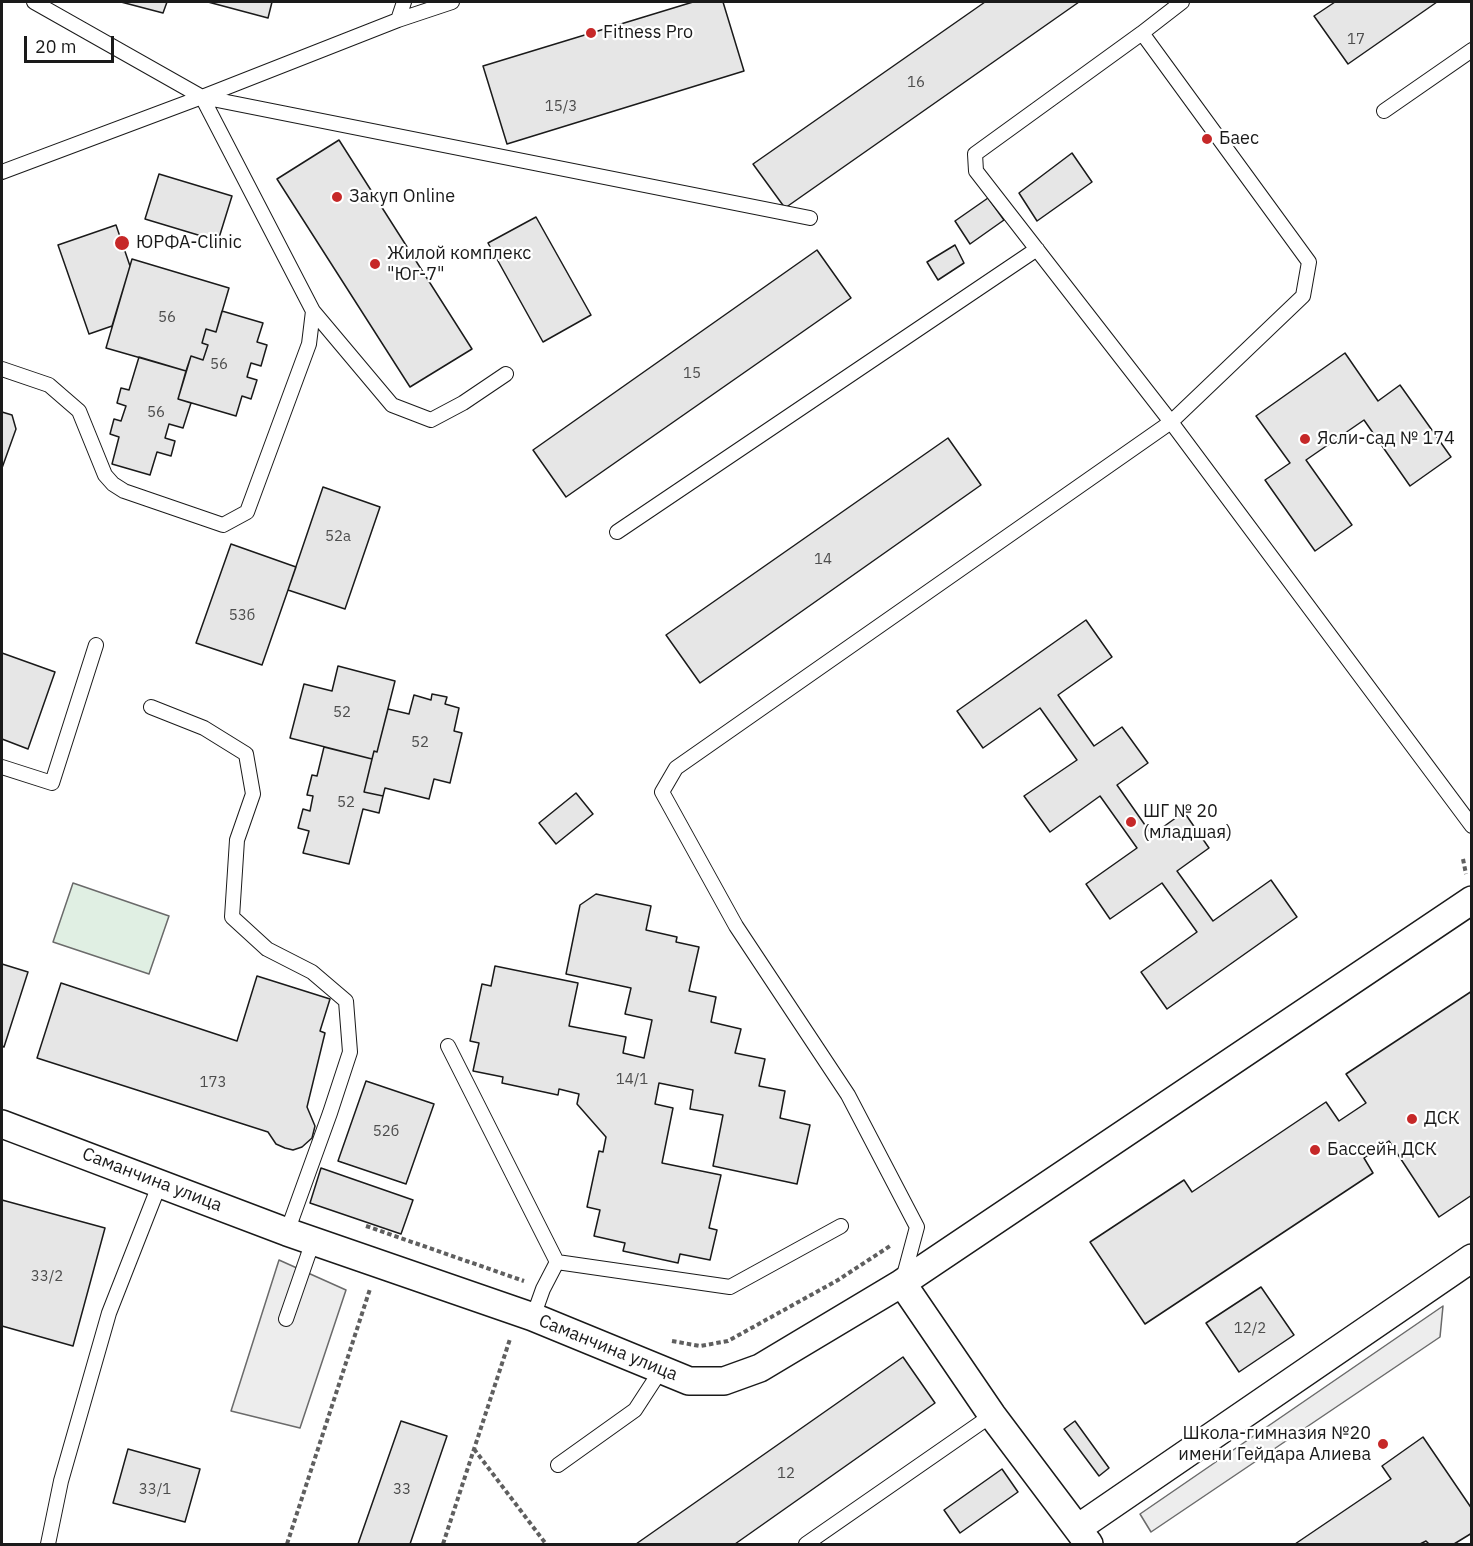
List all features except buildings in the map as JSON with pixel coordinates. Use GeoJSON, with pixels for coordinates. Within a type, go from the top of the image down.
{"type":"FeatureCollection","features":[{"type":"Feature","properties":{"kind":"street","name":"Саманчина улица"},"geometry":{"type":"LineString","coordinates":[[2,1124],[287,1232],[526,1315],[689,1381],[724,1381],[760,1368],[902,1284],[1469,888]]}},
{"type":"Feature","properties":{"kind":"street"},"geometry":{"type":"LineString","coordinates":[[902,1284],[992,1415],[1084,1536],[1472,1258]]}},
{"type":"Feature","properties":{"kind":"lane"},"geometry":{"type":"LineString","coordinates":[[34,2],[202,97],[810,218]]}},
{"type":"Feature","properties":{"kind":"lane"},"geometry":{"type":"LineString","coordinates":[[398,20],[404,2]]}},
{"type":"Feature","properties":{"kind":"lane"},"geometry":{"type":"LineString","coordinates":[[2,172],[398,20],[452,2]]}},
{"type":"Feature","properties":{"kind":"lane"},"geometry":{"type":"LineString","coordinates":[[1182,2],[975,154],[976,171],[1171,422],[1472,826]]}},
{"type":"Feature","properties":{"kind":"lane"},"geometry":{"type":"LineString","coordinates":[[902,1284],[917,1227],[848,1095],[736,926],[662,792],[676,768],[1171,422],[1303,296],[1309,262],[1142,33]]}},
{"type":"Feature","properties":{"kind":"lane"},"geometry":{"type":"LineString","coordinates":[[1384,111],[1472,50]]}},
{"type":"Feature","properties":{"kind":"lane"},"geometry":{"type":"LineString","coordinates":[[202,97],[312,311],[392,405],[431,420],[463,403],[506,374]]}},
{"type":"Feature","properties":{"kind":"lane"},"geometry":{"type":"LineString","coordinates":[[617,532],[1037,249]]}},
{"type":"Feature","properties":{"kind":"lane"},"geometry":{"type":"LineString","coordinates":[[2,369],[49,385],[79,411],[105,475],[113,484],[124,491],[223,525],[247,512],[309,344],[312,311]]}},
{"type":"Feature","properties":{"kind":"lane"},"geometry":{"type":"LineString","coordinates":[[2,767],[52,783],[96,645]]}},
{"type":"Feature","properties":{"kind":"lane"},"geometry":{"type":"LineString","coordinates":[[151,707],[204,728],[246,754],[254,794],[237,840],[232,917],[267,949],[312,972],[346,1001],[350,1052],[287,1232]]}},
{"type":"Feature","properties":{"kind":"lane"},"geometry":{"type":"LineString","coordinates":[[448,1046],[556,1262]]}},
{"type":"Feature","properties":{"kind":"lane"},"geometry":{"type":"LineString","coordinates":[[48,1545],[61,1481],[109,1313],[160,1183]]}},
{"type":"Feature","properties":{"kind":"lane"},"geometry":{"type":"LineString","coordinates":[[556,1262],[730,1287],[841,1226]]}},
{"type":"Feature","properties":{"kind":"lane"},"geometry":{"type":"LineString","coordinates":[[286,1319],[313,1241]]}},
{"type":"Feature","properties":{"kind":"lane"},"geometry":{"type":"LineString","coordinates":[[526,1315],[543,1289],[556,1262]]}},
{"type":"Feature","properties":{"kind":"lane"},"geometry":{"type":"LineString","coordinates":[[558,1465],[635,1410],[661,1370]]}},
{"type":"Feature","properties":{"kind":"lane"},"geometry":{"type":"LineString","coordinates":[[806,1545],[992,1415]]}},
{"type":"Feature","properties":{"kind":"path"},"geometry":{"type":"LineString","coordinates":[[1463,859],[1469,888]]}},
{"type":"Feature","properties":{"kind":"path"},"geometry":{"type":"LineString","coordinates":[[365,1226],[512,1276],[543,1289]]}},
{"type":"Feature","properties":{"kind":"path"},"geometry":{"type":"LineString","coordinates":[[670,1341],[700,1346],[728,1341],[838,1281],[917,1227]]}},
{"type":"Feature","properties":{"kind":"path"},"geometry":{"type":"LineString","coordinates":[[287,1545],[379,1263]]}},
{"type":"Feature","properties":{"kind":"path"},"geometry":{"type":"LineString","coordinates":[[442,1545],[474,1448],[526,1315]]}},
{"type":"Feature","properties":{"kind":"path"},"geometry":{"type":"LineString","coordinates":[[474,1448],[546,1545]]}},
{"type":"Feature","properties":{"kind":"green space"},"geometry":{"type":"Polygon","coordinates":[[[73,883],[169,916],[149,974],[53,942],[73,883]]]}},
{"type":"Feature","properties":{"kind":"shaded area"},"geometry":{"type":"Polygon","coordinates":[[[279,1260],[346,1290],[300,1428],[231,1411],[279,1260]]]}},
{"type":"Feature","properties":{"kind":"shaded area"},"geometry":{"type":"Polygon","coordinates":[[[1443,1306],[1440,1337],[1151,1532],[1140,1514],[1443,1306]]]}},
{"type":"Feature","properties":{"kind":"place","name":"Fitness Pro"},"geometry":{"type":"Point","coordinates":[591,33]}},
{"type":"Feature","properties":{"kind":"place","name":"Баес"},"geometry":{"type":"Point","coordinates":[1207,139]}},
{"type":"Feature","properties":{"kind":"place","name":"Закуп Online"},"geometry":{"type":"Point","coordinates":[337,197]}},
{"type":"Feature","properties":{"kind":"place","name":"ЮРФА-Clinic"},"geometry":{"type":"Point","coordinates":[122,243]}},
{"type":"Feature","properties":{"kind":"place","name":"Жилой комплекс \"Юг-7\""},"geometry":{"type":"Point","coordinates":[375,264]}},
{"type":"Feature","properties":{"kind":"place","name":"Ясли-сад № 174"},"geometry":{"type":"Point","coordinates":[1305,439]}},
{"type":"Feature","properties":{"kind":"place","name":"ШГ № 20 (младшая)"},"geometry":{"type":"Point","coordinates":[1131,822]}},
{"type":"Feature","properties":{"kind":"place","name":"ДСК"},"geometry":{"type":"Point","coordinates":[1412,1119]}},
{"type":"Feature","properties":{"kind":"place","name":"Бассейн ДСК"},"geometry":{"type":"Point","coordinates":[1315,1150]}},
{"type":"Feature","properties":{"kind":"place","name":"Школа-гимназия №20 имени Гейдара Алиева"},"geometry":{"type":"Point","coordinates":[1383,1444]}}]}
